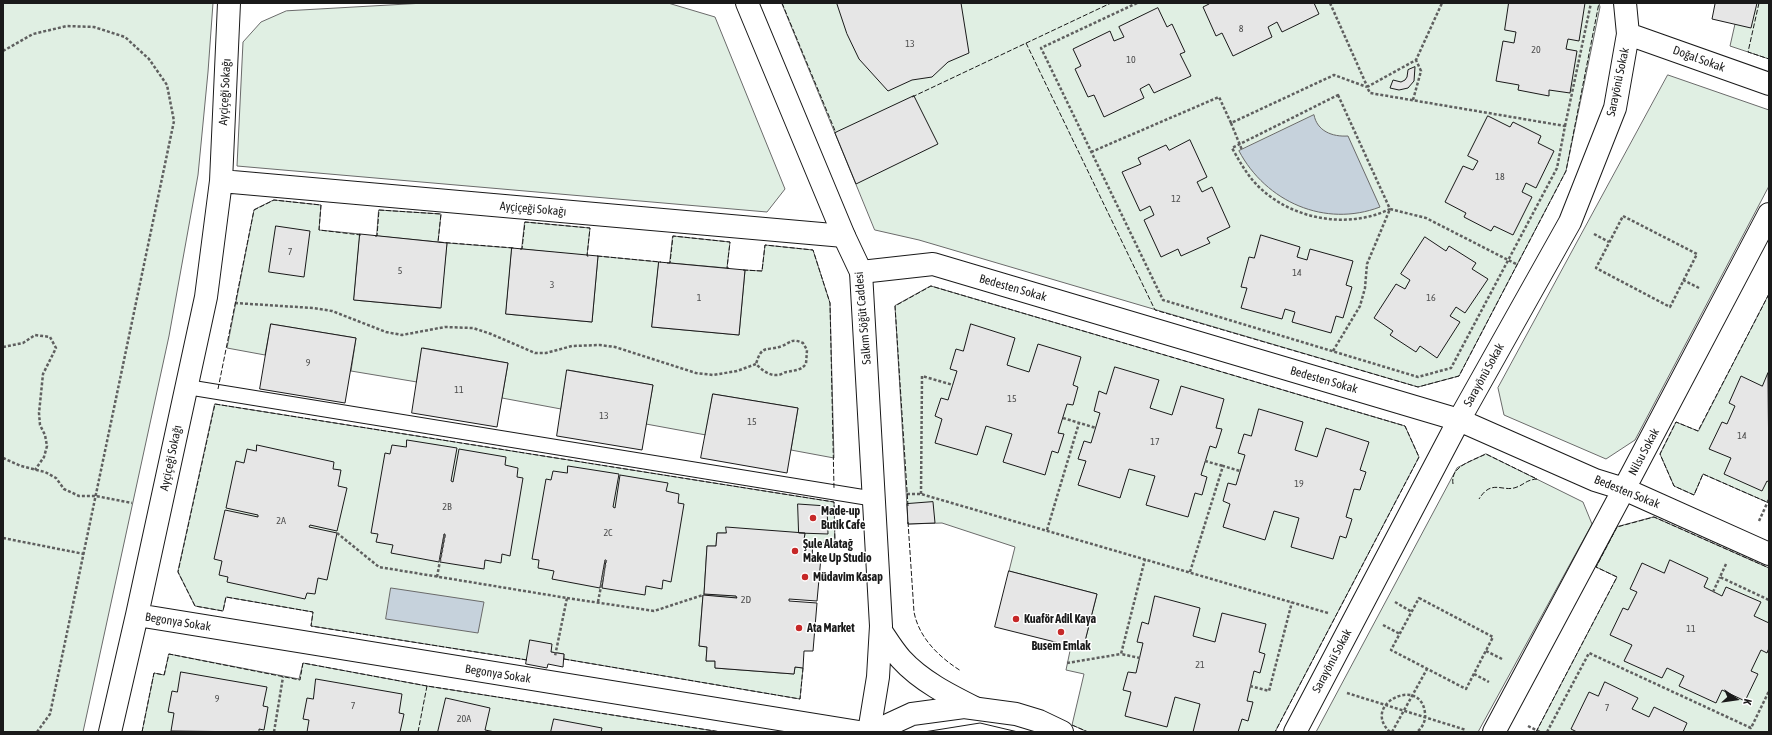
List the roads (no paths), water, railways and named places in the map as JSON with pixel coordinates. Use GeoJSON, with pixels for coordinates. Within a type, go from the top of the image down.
{"type":"FeatureCollection","features":[{"type":"Feature","properties":{"kind":"street","name":"Ayçiçeği Sokağı"},"geometry":{"type":"LineString","coordinates":[[110,732],[206,297],[221,181],[229,3]]}},
{"type":"Feature","properties":{"kind":"street","name":"Salkım Söğüt Caddesi"},"geometry":{"type":"LineString","coordinates":[[747,3],[844,236],[861,272],[881,631],[878,677],[869,732]]}},
{"type":"Feature","properties":{"kind":"street","name":"Sarayönü Sokak"},"geometry":{"type":"LineString","coordinates":[[1295,732],[1459,420],[1570,222],[1615,108],[1628,34],[1625,3]]}},
{"type":"Feature","properties":{"kind":"street","name":"Doğal Sokak"},"geometry":{"type":"LineString","coordinates":[[1628,34],[1769,84]]}},
{"type":"Feature","properties":{"kind":"street","name":"Ayçiçeği Sokağı"},"geometry":{"type":"LineString","coordinates":[[221,181],[844,236]]}},
{"type":"Feature","properties":{"kind":"street","name":"Nilsu Sokak"},"geometry":{"type":"LineString","coordinates":[[1494,732],[1769,214]]}},
{"type":"Feature","properties":{"kind":"street","name":"Bedesten Sokak"},"geometry":{"type":"LineString","coordinates":[[861,272],[933,264],[1459,420],[1595,480],[1624,489],[1769,554]]}},
{"type":"Feature","properties":{"kind":"street","name":"Begonya Sokak"},"geometry":{"type":"LineString","coordinates":[[137,615],[859,732]]}},
{"type":"Feature","properties":{"kind":"street"},"geometry":{"type":"LineString","coordinates":[[881,631],[900,658],[920,676],[950,696],[975,708]]}},
{"type":"Feature","properties":{"kind":"street"},"geometry":{"type":"LineString","coordinates":[[873,732],[912,714],[964,707],[1016,714],[1038,721],[1062,732]]}},
{"type":"Feature","properties":{"kind":"lane"},"geometry":{"type":"LineString","coordinates":[[187,387],[874,499]]}},
{"type":"Feature","properties":{"kind":"tram line"},"geometry":{"type":"LineString","coordinates":[[924,732],[980,723],[1018,732]]}},
{"type":"Feature","properties":{"kind":"place","name":"Made-up Butik Cafe"},"geometry":{"type":"Point","coordinates":[813,518]}},
{"type":"Feature","properties":{"kind":"place","name":"Şule Alatağ Make Up Studio"},"geometry":{"type":"Point","coordinates":[795,551]}},
{"type":"Feature","properties":{"kind":"place","name":"Müdavim Kasap"},"geometry":{"type":"Point","coordinates":[805,577]}},
{"type":"Feature","properties":{"kind":"place","name":"Kuaför Adil Kaya"},"geometry":{"type":"Point","coordinates":[1016,619]}},
{"type":"Feature","properties":{"kind":"place","name":"Ata Market"},"geometry":{"type":"Point","coordinates":[799,628]}},
{"type":"Feature","properties":{"kind":"place","name":"Busem Emlak"},"geometry":{"type":"Point","coordinates":[1061,632]}}]}
